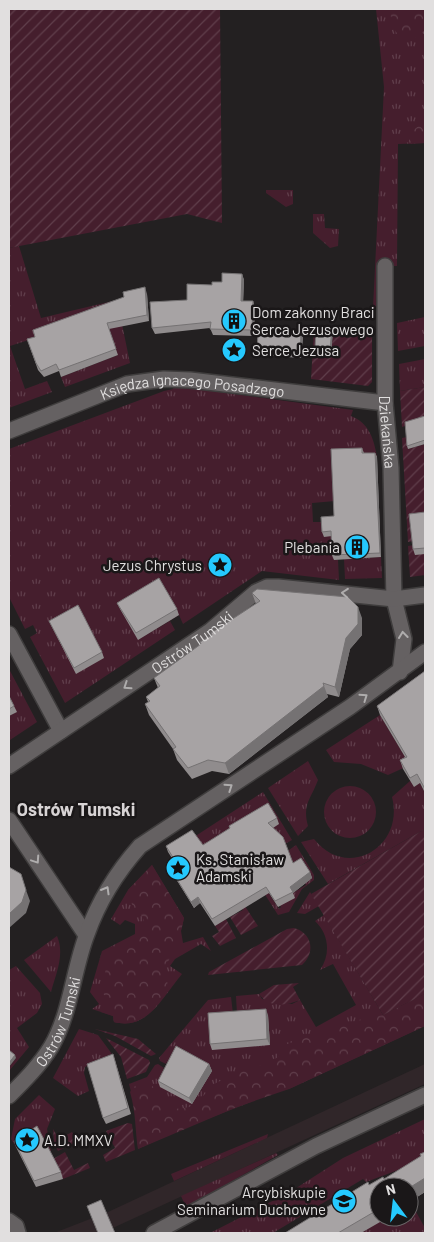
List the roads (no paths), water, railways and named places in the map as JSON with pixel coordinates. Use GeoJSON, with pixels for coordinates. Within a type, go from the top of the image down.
{"type":"FeatureCollection","features":[{"type":"Feature","properties":{"kind":"street","name":"Dziekańska"},"geometry":{"type":"LineString","coordinates":[[385,266],[385,404],[391,468],[394,599]]}},
{"type":"Feature","properties":{"kind":"street","name":"Księdza Ignacego Posadzego"},"geometry":{"type":"LineString","coordinates":[[9,431],[127,384],[164,379],[190,380],[385,404]]}},
{"type":"Feature","properties":{"kind":"street","name":"Ostrów Tumski"},"geometry":{"type":"LineString","coordinates":[[9,766],[210,631],[256,592],[267,587],[394,599],[425,595]]}},
{"type":"Feature","properties":{"kind":"street"},"geometry":{"type":"LineString","coordinates":[[394,599],[404,639],[400,672]]}},
{"type":"Feature","properties":{"kind":"street"},"geometry":{"type":"LineString","coordinates":[[9,634],[61,731]]}},
{"type":"Feature","properties":{"kind":"street","name":"Ostrów Tumski"},"geometry":{"type":"LineString","coordinates":[[9,1096],[30,1075],[51,1046],[63,1018],[86,935],[103,894],[118,871],[140,846],[400,672],[425,652]]}},
{"type":"Feature","properties":{"kind":"street"},"geometry":{"type":"LineString","coordinates":[[9,820],[86,935]]}},
{"type":"Feature","properties":{"kind":"street"},"geometry":{"type":"LineString","coordinates":[[154,1233],[316,1146],[425,1095]]}},
{"type":"Feature","properties":{"kind":"place","name":"Dom zakonny Braci Serca Jezusowego"},"geometry":{"type":"Point","coordinates":[234,321]}},
{"type":"Feature","properties":{"kind":"place","name":"Serce Jezusa"},"geometry":{"type":"Point","coordinates":[234,350]}},
{"type":"Feature","properties":{"kind":"place","name":"Plebania"},"geometry":{"type":"Point","coordinates":[357,547]}},
{"type":"Feature","properties":{"kind":"place","name":"Jezus Chrystus"},"geometry":{"type":"Point","coordinates":[220,565]}},
{"type":"Feature","properties":{"kind":"place","name":"Ks. Stanisław Adamski"},"geometry":{"type":"Point","coordinates":[178,868]}},
{"type":"Feature","properties":{"kind":"place","name":"A.D. MMXV"},"geometry":{"type":"Point","coordinates":[27,1140]}},
{"type":"Feature","properties":{"kind":"place","name":"Arcybiskupie Seminarium Duchowne"},"geometry":{"type":"Point","coordinates":[344,1201]}},
{"type":"Feature","properties":{"kind":"district","name":"Ostrów Tumski"},"geometry":{"type":"Point","coordinates":[76,809]}}]}
